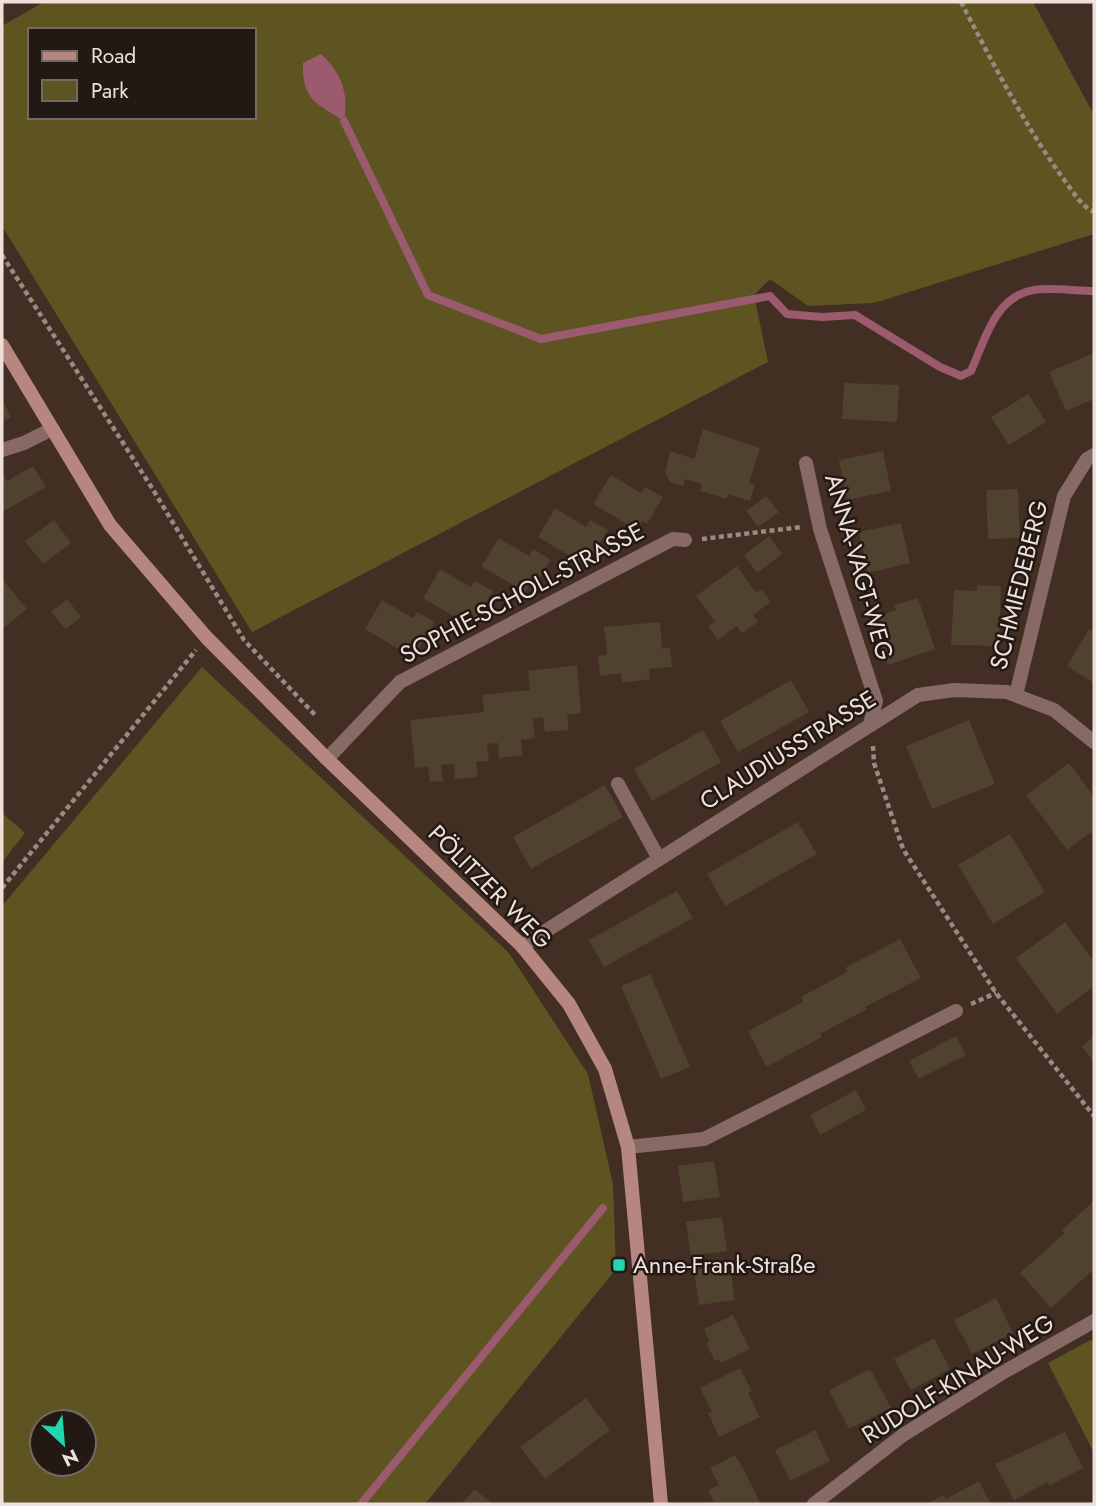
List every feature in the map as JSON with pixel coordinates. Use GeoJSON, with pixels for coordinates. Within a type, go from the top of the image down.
{"type":"FeatureCollection","features":[{"type":"Feature","properties":{"kind":"main road","name":"PÖLITZER WEG"},"geometry":{"type":"LineString","coordinates":[[2,345],[110,525],[206,637],[327,759],[522,946],[569,1004],[605,1069],[628,1147],[661,1504]]}},
{"type":"Feature","properties":{"kind":"street"},"geometry":{"type":"LineString","coordinates":[[2,450],[52,429]]}},
{"type":"Feature","properties":{"kind":"street","name":"SCHMIEDEBERG"},"geometry":{"type":"LineString","coordinates":[[1016,695],[1064,496],[1087,459],[1094,455]]}},
{"type":"Feature","properties":{"kind":"street","name":"ANNA-VAGT-WEG"},"geometry":{"type":"LineString","coordinates":[[806,463],[819,524],[876,701],[870,724]]}},
{"type":"Feature","properties":{"kind":"street","name":"SOPHIE-SCHOLL-STRASSE"},"geometry":{"type":"LineString","coordinates":[[327,759],[400,682],[673,539],[685,540]]}},
{"type":"Feature","properties":{"kind":"street","name":"CLAUDIUSSTRASSE"},"geometry":{"type":"LineString","coordinates":[[522,946],[918,695],[954,690],[1007,692],[1054,710],[1094,741]]}},
{"type":"Feature","properties":{"kind":"street"},"geometry":{"type":"LineString","coordinates":[[618,784],[659,859]]}},
{"type":"Feature","properties":{"kind":"street"},"geometry":{"type":"LineString","coordinates":[[628,1147],[705,1139],[956,1011]]}},
{"type":"Feature","properties":{"kind":"street","name":"RUDOLF-KINAU-WEG"},"geometry":{"type":"LineString","coordinates":[[814,1504],[903,1435],[1002,1373],[1094,1321]]}},
{"type":"Feature","properties":{"kind":"path"},"geometry":{"type":"LineString","coordinates":[[961,2],[1009,94],[1049,160],[1085,208],[1094,212]]}},
{"type":"Feature","properties":{"kind":"path"},"geometry":{"type":"LineString","coordinates":[[2,255],[152,488],[244,640],[341,744]]}},
{"type":"Feature","properties":{"kind":"path"},"geometry":{"type":"LineString","coordinates":[[685,540],[819,524]]}},
{"type":"Feature","properties":{"kind":"path"},"geometry":{"type":"LineString","coordinates":[[2,888],[206,637]]}},
{"type":"Feature","properties":{"kind":"path"},"geometry":{"type":"LineString","coordinates":[[870,724],[874,763],[903,849],[996,993],[1094,1116]]}},
{"type":"Feature","properties":{"kind":"path"},"geometry":{"type":"LineString","coordinates":[[956,1011],[996,993]]}},
{"type":"Feature","properties":{"kind":"green space"},"geometry":{"type":"Polygon","coordinates":[[[44,2],[1033,2],[1094,115],[1094,234],[874,303],[808,306],[770,279],[754,295],[768,362],[252,632],[2,226],[2,26],[44,2]]]}},
{"type":"Feature","properties":{"kind":"green space"},"geometry":{"type":"Polygon","coordinates":[[[202,667],[509,953],[588,1074],[613,1184],[616,1269],[425,1504],[2,1504],[2,906],[202,667]]]}},
{"type":"Feature","properties":{"kind":"green space"},"geometry":{"type":"Polygon","coordinates":[[[2,813],[25,833],[2,862],[2,813]]]}},
{"type":"Feature","properties":{"kind":"green space"},"geometry":{"type":"Polygon","coordinates":[[[1090,1340],[1094,1341],[1094,1453],[1048,1363],[1090,1340]]]}},
{"type":"Feature","properties":{"kind":"shaded area"},"geometry":{"type":"Polygon","coordinates":[[[321,54],[334,69],[342,85],[344,121],[318,104],[305,85],[303,63],[321,54]]]}},
{"type":"Feature","properties":{"kind":"building"},"geometry":{"type":"Polygon","coordinates":[[[1094,353],[1094,399],[1066,411],[1049,372],[1094,353]]]}},
{"type":"Feature","properties":{"kind":"building"},"geometry":{"type":"Polygon","coordinates":[[[844,383],[899,385],[897,422],[842,419],[844,383]]]}},
{"type":"Feature","properties":{"kind":"building"},"geometry":{"type":"Polygon","coordinates":[[[1028,394],[1046,422],[1009,445],[991,417],[1028,394]]]}},
{"type":"Feature","properties":{"kind":"building"},"geometry":{"type":"Polygon","coordinates":[[[2,399],[11,417],[2,422],[2,399]]]}},
{"type":"Feature","properties":{"kind":"building"},"geometry":{"type":"Polygon","coordinates":[[[703,429],[760,448],[749,483],[755,485],[750,501],[728,494],[727,499],[700,491],[702,484],[685,479],[683,486],[670,482],[665,473],[670,451],[694,459],[703,429]]]}},
{"type":"Feature","properties":{"kind":"building"},"geometry":{"type":"Polygon","coordinates":[[[883,451],[891,491],[847,500],[839,460],[883,451]]]}},
{"type":"Feature","properties":{"kind":"building"},"geometry":{"type":"Polygon","coordinates":[[[33,466],[46,487],[2,512],[2,473],[7,481],[33,466]]]}},
{"type":"Feature","properties":{"kind":"building"},"geometry":{"type":"Polygon","coordinates":[[[611,475],[641,493],[645,487],[663,497],[647,524],[642,521],[637,530],[593,504],[611,475]]]}},
{"type":"Feature","properties":{"kind":"building"},"geometry":{"type":"Polygon","coordinates":[[[1018,489],[1020,538],[988,539],[986,490],[1018,489]]]}},
{"type":"Feature","properties":{"kind":"building"},"geometry":{"type":"Polygon","coordinates":[[[766,496],[779,512],[758,527],[746,511],[766,496]]]}},
{"type":"Feature","properties":{"kind":"building"},"geometry":{"type":"Polygon","coordinates":[[[555,508],[586,527],[590,520],[608,530],[591,557],[587,555],[582,563],[538,537],[555,508]]]}},
{"type":"Feature","properties":{"kind":"building"},"geometry":{"type":"Polygon","coordinates":[[[54,520],[71,543],[43,564],[25,541],[54,520]]]}},
{"type":"Feature","properties":{"kind":"building"},"geometry":{"type":"Polygon","coordinates":[[[901,523],[910,563],[868,573],[859,532],[901,523]]]}},
{"type":"Feature","properties":{"kind":"building"},"geometry":{"type":"Polygon","coordinates":[[[769,536],[782,554],[757,573],[744,555],[769,536]]]}},
{"type":"Feature","properties":{"kind":"building"},"geometry":{"type":"Polygon","coordinates":[[[499,538],[529,556],[533,549],[551,560],[534,587],[530,584],[525,592],[481,566],[499,538]]]}},
{"type":"Feature","properties":{"kind":"building"},"geometry":{"type":"Polygon","coordinates":[[[737,566],[756,593],[762,589],[771,602],[753,615],[758,622],[742,633],[737,626],[718,640],[708,626],[715,622],[696,596],[737,566]]]}},
{"type":"Feature","properties":{"kind":"building"},"geometry":{"type":"Polygon","coordinates":[[[440,569],[471,587],[475,581],[493,591],[476,618],[472,615],[467,624],[423,598],[440,569]]]}},
{"type":"Feature","properties":{"kind":"building"},"geometry":{"type":"Polygon","coordinates":[[[2,581],[27,609],[2,629],[2,581]]]}},
{"type":"Feature","properties":{"kind":"building"},"geometry":{"type":"Polygon","coordinates":[[[977,585],[1001,586],[999,646],[951,645],[954,590],[977,591],[977,585]]]}},
{"type":"Feature","properties":{"kind":"building"},"geometry":{"type":"Polygon","coordinates":[[[918,598],[935,649],[888,665],[873,618],[896,610],[894,605],[918,598]]]}},
{"type":"Feature","properties":{"kind":"building"},"geometry":{"type":"Polygon","coordinates":[[[67,599],[81,617],[66,629],[51,612],[67,599]]]}},
{"type":"Feature","properties":{"kind":"building"},"geometry":{"type":"Polygon","coordinates":[[[382,600],[413,618],[417,612],[435,622],[418,649],[414,646],[409,655],[365,629],[382,600]]]}},
{"type":"Feature","properties":{"kind":"building"},"geometry":{"type":"Polygon","coordinates":[[[660,622],[662,649],[670,647],[672,667],[649,669],[650,679],[622,683],[621,673],[600,676],[598,656],[607,655],[604,627],[660,622]]]}},
{"type":"Feature","properties":{"kind":"building"},"geometry":{"type":"Polygon","coordinates":[[[1089,629],[1094,632],[1094,683],[1067,666],[1089,629]]]}},
{"type":"Feature","properties":{"kind":"building"},"geometry":{"type":"Polygon","coordinates":[[[577,665],[581,713],[567,715],[569,730],[545,732],[543,717],[533,719],[535,738],[521,740],[523,755],[499,758],[498,743],[487,744],[489,761],[476,762],[478,777],[455,779],[454,764],[441,765],[443,781],[430,782],[428,767],[415,768],[410,720],[484,712],[482,695],[530,690],[528,671],[577,665]]]}},
{"type":"Feature","properties":{"kind":"building"},"geometry":{"type":"Polygon","coordinates":[[[791,680],[809,712],[738,752],[720,721],[791,680]]]}},
{"type":"Feature","properties":{"kind":"building"},"geometry":{"type":"Polygon","coordinates":[[[969,720],[995,784],[932,809],[906,746],[969,720]]]}},
{"type":"Feature","properties":{"kind":"building"},"geometry":{"type":"Polygon","coordinates":[[[703,730],[721,762],[652,801],[634,769],[703,730]]]}},
{"type":"Feature","properties":{"kind":"building"},"geometry":{"type":"Polygon","coordinates":[[[1069,763],[1094,797],[1094,830],[1067,850],[1026,795],[1069,763]]]}},
{"type":"Feature","properties":{"kind":"building"},"geometry":{"type":"Polygon","coordinates":[[[605,785],[623,817],[531,869],[513,837],[605,785]]]}},
{"type":"Feature","properties":{"kind":"building"},"geometry":{"type":"Polygon","coordinates":[[[798,822],[817,854],[725,906],[707,874],[798,822]]]}},
{"type":"Feature","properties":{"kind":"building"},"geometry":{"type":"Polygon","coordinates":[[[1010,834],[1045,892],[993,924],[958,865],[1010,834]]]}},
{"type":"Feature","properties":{"kind":"building"},"geometry":{"type":"Polygon","coordinates":[[[677,891],[693,918],[604,967],[589,940],[677,891]]]}},
{"type":"Feature","properties":{"kind":"building"},"geometry":{"type":"Polygon","coordinates":[[[1065,922],[1094,962],[1094,986],[1057,1014],[1016,958],[1065,922]]]}},
{"type":"Feature","properties":{"kind":"building"},"geometry":{"type":"Polygon","coordinates":[[[900,939],[921,978],[865,1007],[867,1009],[820,1034],[822,1037],[766,1067],[748,1031],[803,1002],[801,997],[847,972],[845,968],[900,939]]]}},
{"type":"Feature","properties":{"kind":"building"},"geometry":{"type":"Polygon","coordinates":[[[650,974],[690,1067],[661,1079],[621,986],[650,974]]]}},
{"type":"Feature","properties":{"kind":"building"},"geometry":{"type":"Polygon","coordinates":[[[956,1036],[966,1055],[919,1079],[909,1061],[956,1036]]]}},
{"type":"Feature","properties":{"kind":"building"},"geometry":{"type":"Polygon","coordinates":[[[1094,1036],[1094,1062],[1082,1047],[1094,1036]]]}},
{"type":"Feature","properties":{"kind":"building"},"geometry":{"type":"Polygon","coordinates":[[[856,1090],[866,1110],[820,1135],[810,1115],[856,1090]]]}},
{"type":"Feature","properties":{"kind":"building"},"geometry":{"type":"Polygon","coordinates":[[[714,1161],[720,1197],[683,1202],[678,1166],[714,1161]]]}},
{"type":"Feature","properties":{"kind":"building"},"geometry":{"type":"Polygon","coordinates":[[[1094,1201],[1094,1269],[1051,1308],[1020,1273],[1065,1233],[1062,1230],[1094,1201]]]}},
{"type":"Feature","properties":{"kind":"building"},"geometry":{"type":"Polygon","coordinates":[[[722,1217],[727,1251],[691,1256],[686,1222],[722,1217]]]}},
{"type":"Feature","properties":{"kind":"building"},"geometry":{"type":"Polygon","coordinates":[[[730,1265],[735,1300],[699,1305],[694,1270],[730,1265]]]}},
{"type":"Feature","properties":{"kind":"building"},"geometry":{"type":"Polygon","coordinates":[[[996,1298],[1013,1333],[972,1354],[954,1320],[996,1298]]]}},
{"type":"Feature","properties":{"kind":"building"},"geometry":{"type":"Polygon","coordinates":[[[733,1315],[750,1349],[721,1363],[718,1359],[715,1361],[706,1343],[709,1341],[704,1329],[733,1315]]]}},
{"type":"Feature","properties":{"kind":"building"},"geometry":{"type":"Polygon","coordinates":[[[934,1338],[950,1369],[911,1390],[894,1359],[934,1338]]]}},
{"type":"Feature","properties":{"kind":"building"},"geometry":{"type":"Polygon","coordinates":[[[740,1368],[752,1391],[748,1393],[760,1417],[719,1437],[708,1413],[712,1412],[700,1388],[740,1368]]]}},
{"type":"Feature","properties":{"kind":"building"},"geometry":{"type":"Polygon","coordinates":[[[870,1369],[891,1408],[849,1429],[829,1390],[870,1369]]]}},
{"type":"Feature","properties":{"kind":"building"},"geometry":{"type":"Polygon","coordinates":[[[586,1398],[610,1430],[545,1479],[520,1447],[586,1398]]]}},
{"type":"Feature","properties":{"kind":"building"},"geometry":{"type":"Polygon","coordinates":[[[815,1430],[830,1461],[790,1481],[775,1450],[815,1430]]]}},
{"type":"Feature","properties":{"kind":"building"},"geometry":{"type":"Polygon","coordinates":[[[1065,1432],[1083,1468],[1014,1500],[995,1464],[1065,1432]]]}},
{"type":"Feature","properties":{"kind":"building"},"geometry":{"type":"Polygon","coordinates":[[[735,1455],[760,1503],[715,1504],[708,1490],[719,1485],[710,1468],[735,1455]]]}},
{"type":"Feature","properties":{"kind":"building"},"geometry":{"type":"Polygon","coordinates":[[[979,1481],[991,1504],[926,1504],[944,1495],[946,1499],[979,1481]]]}},
{"type":"Feature","properties":{"kind":"building"},"geometry":{"type":"Polygon","coordinates":[[[474,1489],[493,1504],[462,1504],[474,1489]]]}},
{"type":"Feature","properties":{"kind":"waterway"},"geometry":{"type":"LineString","coordinates":[[344,121],[428,295],[541,339],[770,296],[787,314],[822,317],[855,315],[940,367],[961,376],[971,371],[993,321],[1010,301],[1034,290],[1094,291]]}},
{"type":"Feature","properties":{"kind":"waterway"},"geometry":{"type":"LineString","coordinates":[[361,1504],[603,1208]]}},
{"type":"Feature","properties":{"kind":"place","name":"Anne-Frank-Straße"},"geometry":{"type":"Point","coordinates":[619,1265]}}]}
